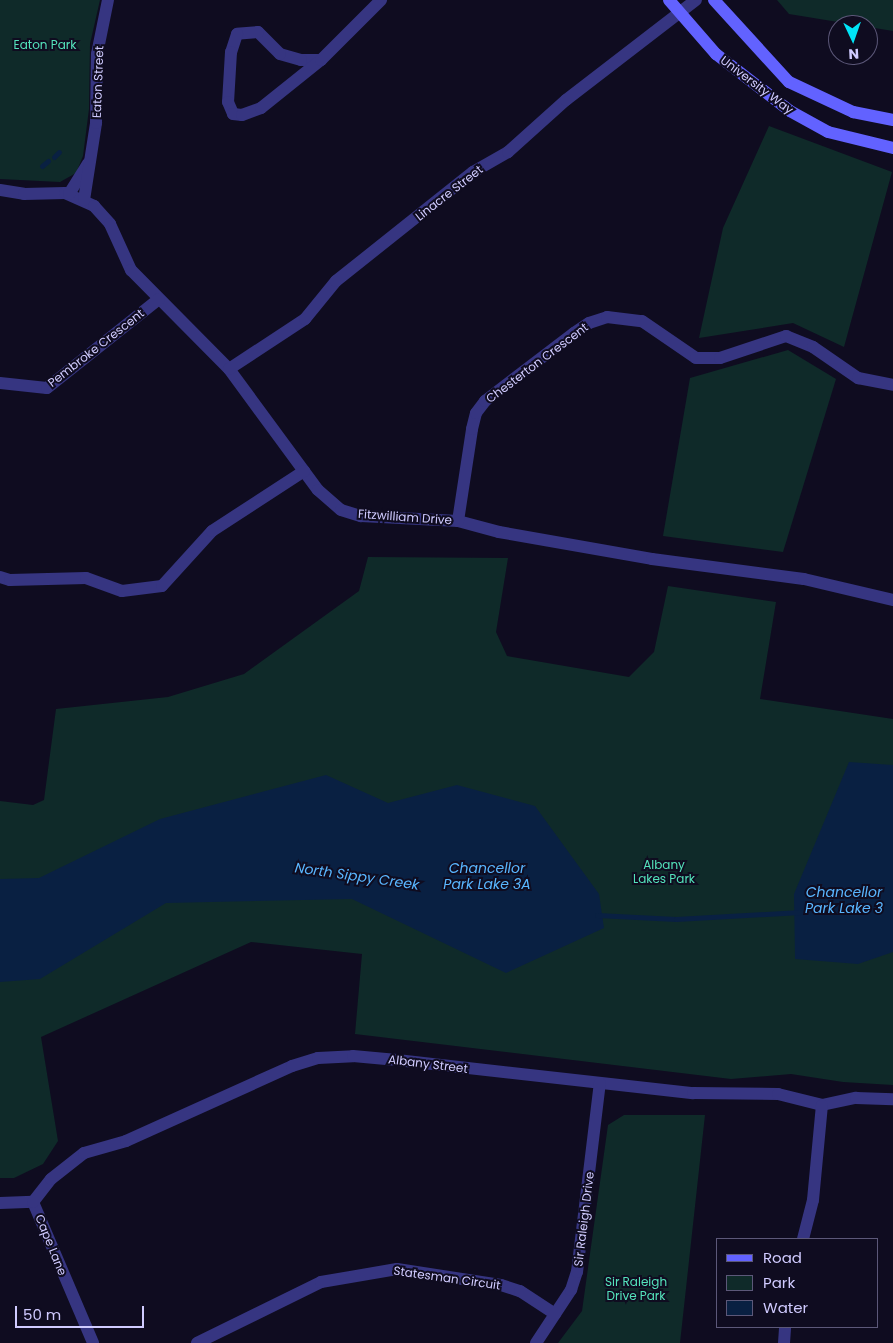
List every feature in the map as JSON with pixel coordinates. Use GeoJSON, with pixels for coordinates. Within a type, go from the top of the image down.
{"type":"FeatureCollection","features":[{"type":"Feature","properties":{"kind":"street","name":"Eaton Street"},"geometry":{"type":"LineString","coordinates":[[84,200],[88,164],[96,123],[97,54],[108,0]]}},
{"type":"Feature","properties":{"kind":"street"},"geometry":{"type":"LineString","coordinates":[[321,60],[301,60],[280,54],[258,32],[237,34],[231,52],[228,102],[233,114],[242,115],[261,108],[321,60],[381,0]]}},
{"type":"Feature","properties":{"kind":"street","name":"University Way"},"geometry":{"type":"LineString","coordinates":[[669,0],[716,54],[790,111],[828,132],[893,148]]}},
{"type":"Feature","properties":{"kind":"street","name":"Linacre Street"},"geometry":{"type":"LineString","coordinates":[[229,369],[305,319],[336,281],[473,172],[508,152],[566,100],[696,0]]}},
{"type":"Feature","properties":{"kind":"street","name":"University Way"},"geometry":{"type":"LineString","coordinates":[[714,0],[789,82],[853,112],[893,120]]}},
{"type":"Feature","properties":{"kind":"street","name":"Eaton Street"},"geometry":{"type":"LineString","coordinates":[[69,194],[88,164]]}},
{"type":"Feature","properties":{"kind":"street","name":"Fitzwilliam Drive"},"geometry":{"type":"LineString","coordinates":[[0,190],[69,194],[84,200],[106,219],[131,270],[229,369],[318,490],[350,513],[458,521],[499,532],[652,559],[812,580],[893,600]]}},
{"type":"Feature","properties":{"kind":"street","name":"Pembroke Crescent"},"geometry":{"type":"LineString","coordinates":[[0,383],[47,388],[159,299]]}},
{"type":"Feature","properties":{"kind":"street","name":"Chesterton Crescent"},"geometry":{"type":"LineString","coordinates":[[458,521],[476,414],[502,386],[574,333],[598,320],[625,317],[642,321],[685,352],[701,358],[729,356],[758,343],[786,336],[813,347],[858,378],[893,385]]}},
{"type":"Feature","properties":{"kind":"street"},"geometry":{"type":"LineString","coordinates":[[0,577],[10,580],[86,578],[122,591],[162,586],[212,532],[304,471]]}},
{"type":"Feature","properties":{"kind":"street","name":"Albany Street"},"geometry":{"type":"LineString","coordinates":[[33,1202],[51,1179],[84,1152],[126,1142],[292,1066],[318,1058],[379,1058],[693,1093],[778,1094],[822,1105],[856,1098],[893,1099]]}},
{"type":"Feature","properties":{"kind":"street","name":"Sir Raleigh Drive"},"geometry":{"type":"LineString","coordinates":[[536,1343],[571,1290],[577,1272],[600,1083]]}},
{"type":"Feature","properties":{"kind":"street"},"geometry":{"type":"LineString","coordinates":[[803,1238],[813,1200],[822,1105]]}},
{"type":"Feature","properties":{"kind":"street"},"geometry":{"type":"LineString","coordinates":[[0,1203],[33,1202]]}},
{"type":"Feature","properties":{"kind":"street","name":"Cape Lane"},"geometry":{"type":"LineString","coordinates":[[33,1202],[93,1343]]}},
{"type":"Feature","properties":{"kind":"street","name":"Statesman Circuit"},"geometry":{"type":"LineString","coordinates":[[197,1343],[321,1282],[397,1269],[501,1285],[520,1291],[556,1314]]}},
{"type":"Feature","properties":{"kind":"street"},"geometry":{"type":"LineString","coordinates":[[784,1343],[785,1328]]}},
{"type":"Feature","properties":{"kind":"green space","name":"Eaton Park"},"geometry":{"type":"Polygon","coordinates":[[[0,0],[100,0],[90,44],[89,109],[83,156],[76,173],[60,182],[0,179],[0,0]]]}},
{"type":"Feature","properties":{"kind":"green space"},"geometry":{"type":"Polygon","coordinates":[[[777,0],[893,0],[893,31],[878,29],[878,15],[828,15],[828,20],[789,14],[777,0]]]}},
{"type":"Feature","properties":{"kind":"green space"},"geometry":{"type":"Polygon","coordinates":[[[769,126],[892,172],[844,347],[793,323],[699,338],[723,228],[769,126]]]}},
{"type":"Feature","properties":{"kind":"green space"},"geometry":{"type":"Polygon","coordinates":[[[788,350],[836,379],[783,552],[663,536],[690,378],[788,350]]]}},
{"type":"Feature","properties":{"kind":"green space","name":"Albany Lakes Park"},"geometry":{"type":"Polygon","coordinates":[[[368,557],[508,558],[496,632],[507,656],[629,677],[654,652],[668,586],[776,602],[760,699],[893,719],[893,1085],[843,1082],[791,1074],[731,1079],[355,1034],[362,954],[251,942],[41,1037],[58,1141],[43,1164],[14,1178],[0,1178],[0,801],[33,805],[44,800],[56,709],[168,697],[244,674],[359,591],[368,557]]]}},
{"type":"Feature","properties":{"kind":"green space","name":"Sir Raleigh Drive Park"},"geometry":{"type":"Polygon","coordinates":[[[624,1115],[705,1115],[680,1343],[558,1343],[582,1311],[608,1125],[624,1115]]]}},
{"type":"Feature","properties":{"kind":"water","name":"Chancellor Park Lake 3"},"geometry":{"type":"Polygon","coordinates":[[[849,762],[893,765],[893,952],[858,964],[795,959],[794,894],[849,762]]]}},
{"type":"Feature","properties":{"kind":"water","name":"Chancellor Park Lake 3A"},"geometry":{"type":"Polygon","coordinates":[[[326,775],[388,803],[457,785],[535,806],[599,894],[604,928],[506,973],[352,899],[166,903],[40,979],[0,982],[0,879],[39,878],[160,819],[326,775]]]}},
{"type":"Feature","properties":{"kind":"waterway"},"geometry":{"type":"LineString","coordinates":[[54,157],[59,152]]}},
{"type":"Feature","properties":{"kind":"waterway"},"geometry":{"type":"LineString","coordinates":[[42,166],[48,161]]}},
{"type":"Feature","properties":{"kind":"waterway","name":"North Sippy Creek"},"geometry":{"type":"LineString","coordinates":[[597,915],[676,919],[801,912]]}}]}
